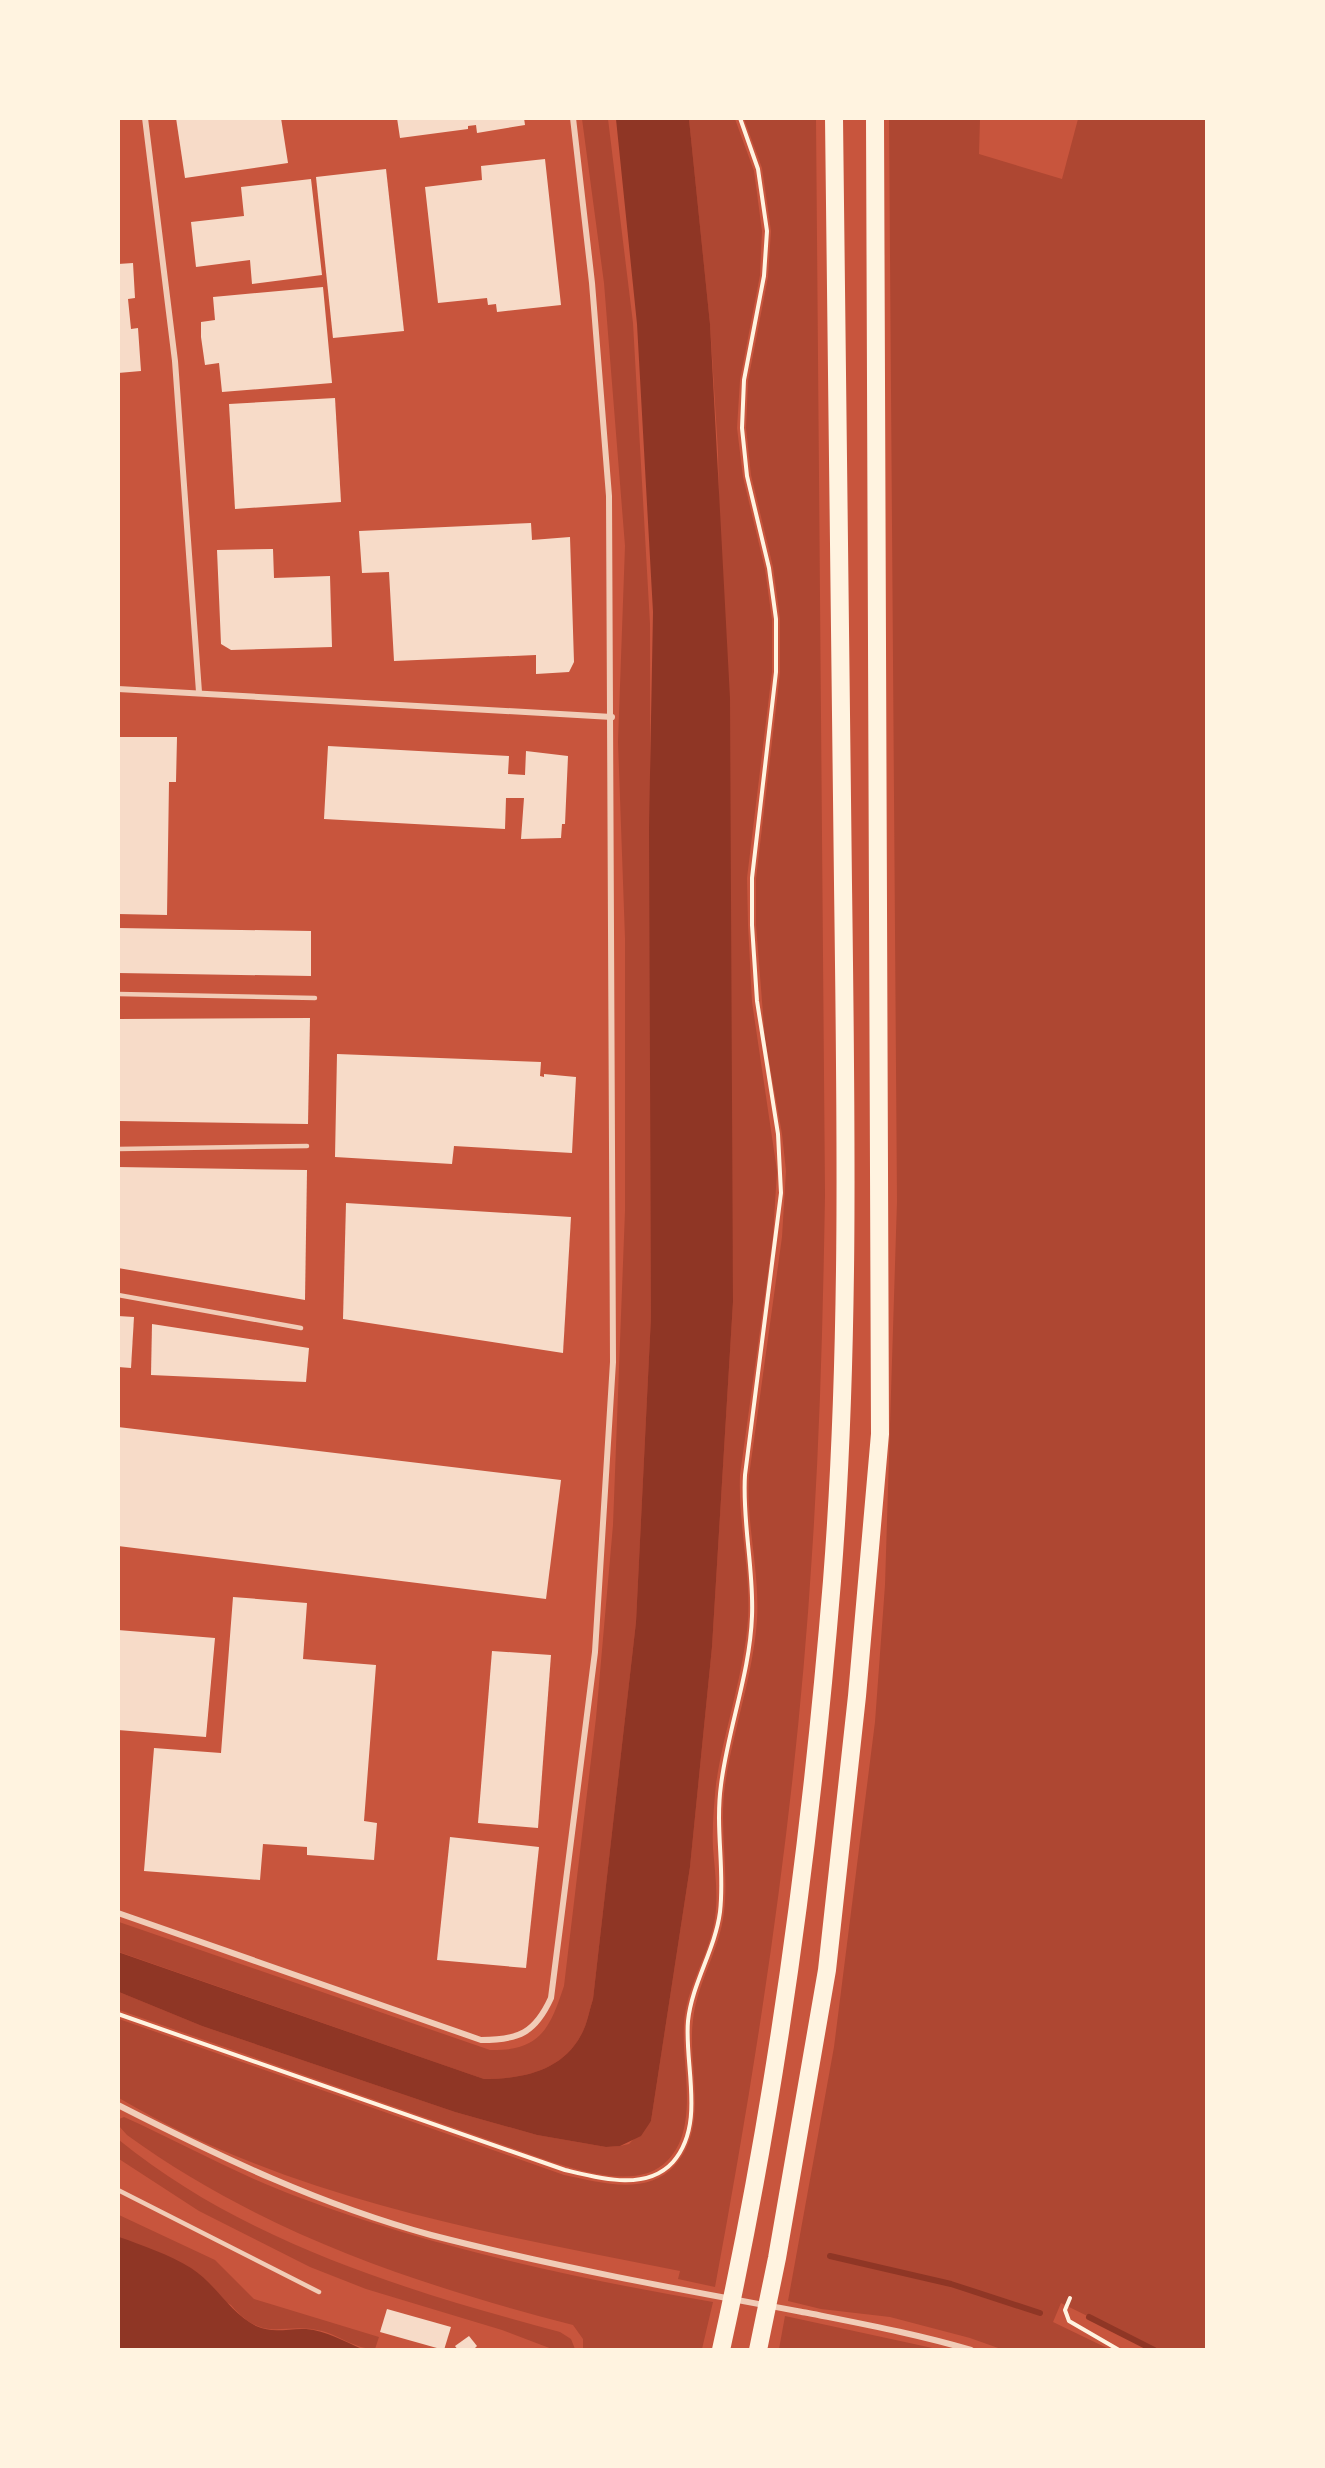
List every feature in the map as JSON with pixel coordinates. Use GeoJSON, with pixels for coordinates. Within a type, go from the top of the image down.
{"type":"FeatureCollection","features":[{"type":"Feature","properties":{"kind":"highway"},"geometry":{"type":"LineString","coordinates":[[721,2349],[748,2221],[794,1936],[807,1839],[824,1668],[837,1487],[846,1163],[834,118]]}},
{"type":"Feature","properties":{"kind":"highway"},"geometry":{"type":"LineString","coordinates":[[758,2349],[777,2258],[827,1970],[856,1696],[880,1434],[875,118]]}},
{"type":"Feature","properties":{"kind":"street"},"geometry":{"type":"LineString","coordinates":[[145,118],[174,361],[199,693]]}},
{"type":"Feature","properties":{"kind":"street"},"geometry":{"type":"LineString","coordinates":[[118,1913],[481,2040],[501,2040],[527,2032],[544,2013],[551,1998],[595,1652],[613,1362],[612,717],[609,496],[592,283],[573,118]]}},
{"type":"Feature","properties":{"kind":"street"},"geometry":{"type":"LineString","coordinates":[[118,689],[612,717]]}},
{"type":"Feature","properties":{"kind":"street"},"geometry":{"type":"LineString","coordinates":[[118,2105],[242,2166],[355,2211],[429,2234],[512,2254],[809,2314],[892,2328],[971,2349]]}},
{"type":"Feature","properties":{"kind":"lane"},"geometry":{"type":"LineString","coordinates":[[118,994],[315,998]]}},
{"type":"Feature","properties":{"kind":"lane"},"geometry":{"type":"LineString","coordinates":[[118,1149],[307,1146]]}},
{"type":"Feature","properties":{"kind":"lane"},"geometry":{"type":"LineString","coordinates":[[118,1295],[302,1328]]}},
{"type":"Feature","properties":{"kind":"lane"},"geometry":{"type":"LineString","coordinates":[[118,2190],[319,2292]]}},
{"type":"Feature","properties":{"kind":"path"},"geometry":{"type":"LineString","coordinates":[[118,2014],[573,2172],[613,2179],[641,2180],[666,2168],[682,2147],[691,2091],[688,2019],[718,1923],[721,1893],[717,1845],[718,1806],[752,1628],[753,1598],[744,1509],[744,1484],[781,1193],[778,1134],[757,1001],[752,925],[752,878],[776,672],[776,619],[769,568],[747,476],[742,428],[744,380],[764,276],[766,231],[758,170],[740,118]]}},
{"type":"Feature","properties":{"kind":"path"},"geometry":{"type":"LineString","coordinates":[[1070,2298],[1065,2310],[1069,2321],[1119,2349]]}},
{"type":"Feature","properties":{"kind":"shaded area"},"geometry":{"type":"Polygon","coordinates":[[[582,119],[608,119],[633,323],[650,624],[651,1316],[636,1622],[593,1999],[586,2022],[573,2047],[552,2065],[526,2075],[484,2079],[119,1952],[119,1922],[490,2050],[521,2046],[541,2034],[554,2014],[564,1986],[596,1718],[613,1525],[625,1211],[625,938],[618,742],[625,546],[604,283],[582,119]]]}},
{"type":"Feature","properties":{"kind":"shaded area"},"geometry":{"type":"Polygon","coordinates":[[[616,119],[689,119],[710,324],[730,698],[733,1302],[712,1647],[690,1867],[651,2121],[641,2136],[620,2146],[606,2147],[537,2135],[455,2112],[202,2026],[119,1992],[118,1952],[484,2079],[526,2075],[552,2065],[563,2057],[573,2047],[583,2031],[593,1999],[636,1622],[651,1316],[649,828],[653,612],[637,324],[616,119]]]}},
{"type":"Feature","properties":{"kind":"shaded area"},"geometry":{"type":"Polygon","coordinates":[[[689,119],[735,119],[754,171],[762,231],[760,275],[740,380],[737,428],[743,477],[765,569],[772,620],[772,672],[747,878],[752,1002],[777,1171],[773,1236],[740,1475],[748,1583],[746,1640],[716,1784],[713,1832],[716,1876],[714,1924],[689,1998],[684,2024],[687,2095],[684,2130],[678,2146],[668,2160],[656,2169],[643,2174],[612,2176],[552,2162],[119,2010],[119,1992],[202,2026],[455,2112],[537,2135],[606,2147],[620,2146],[629,2144],[651,2121],[690,1867],[712,1647],[733,1302],[718,451],[710,324],[689,119]]]}},
{"type":"Feature","properties":{"kind":"shaded area"},"geometry":{"type":"Polygon","coordinates":[[[744,119],[816,119],[825,1195],[817,1465],[797,1738],[762,2014],[715,2287],[678,2279],[680,2271],[535,2242],[391,2208],[321,2187],[251,2162],[184,2133],[119,2098],[119,2019],[564,2175],[592,2181],[622,2185],[637,2184],[664,2175],[675,2165],[686,2149],[692,2132],[695,2095],[693,2020],[699,1992],[722,1926],[725,1896],[723,1801],[755,1641],[757,1584],[749,1512],[749,1476],[782,1237],[786,1171],[782,1134],[765,1039],[756,925],[756,879],[780,673],[780,619],[773,567],[751,475],[746,428],[748,381],[768,277],[771,231],[762,168],[744,119]]]}},
{"type":"Feature","properties":{"kind":"shaded area"},"geometry":{"type":"Polygon","coordinates":[[[889,119],[980,119],[979,154],[1062,179],[1078,119],[1206,119],[1206,2349],[1154,2349],[1061,2303],[1053,2322],[1109,2349],[1001,2349],[970,2338],[890,2317],[821,2309],[788,2301],[834,2047],[875,1722],[885,1585],[897,1201],[889,119]]]}},
{"type":"Feature","properties":{"kind":"shaded area"},"geometry":{"type":"Polygon","coordinates":[[[124,2117],[232,2169],[348,2215],[503,2259],[713,2302],[702,2349],[583,2349],[583,2339],[573,2325],[455,2292],[397,2272],[285,2227],[231,2200],[178,2169],[127,2135],[119,2126],[119,2119],[124,2117]]]}},
{"type":"Feature","properties":{"kind":"shaded area"},"geometry":{"type":"Polygon","coordinates":[[[119,2140],[168,2176],[219,2207],[273,2235],[386,2280],[560,2332],[571,2339],[575,2349],[552,2349],[502,2330],[366,2289],[310,2267],[199,2211],[119,2159],[119,2140]]]}},
{"type":"Feature","properties":{"kind":"shaded area"},"geometry":{"type":"Polygon","coordinates":[[[119,2215],[215,2260],[254,2299],[379,2337],[375,2349],[354,2345],[322,2331],[296,2328],[274,2329],[254,2325],[231,2305],[119,2237],[119,2215]]]}},
{"type":"Feature","properties":{"kind":"shaded area"},"geometry":{"type":"Polygon","coordinates":[[[119,2237],[191,2268],[208,2282],[238,2314],[256,2326],[275,2330],[313,2330],[362,2349],[119,2349],[119,2237]]]}},
{"type":"Feature","properties":{"kind":"shaded area"},"geometry":{"type":"Polygon","coordinates":[[[785,2316],[937,2349],[779,2349],[785,2316]]]}},
{"type":"Feature","properties":{"kind":"building"},"geometry":{"type":"Polygon","coordinates":[[[176,118],[281,118],[288,163],[185,178],[176,118]]]}},
{"type":"Feature","properties":{"kind":"building"},"geometry":{"type":"Polygon","coordinates":[[[397,118],[524,118],[525,125],[477,133],[476,125],[468,126],[468,129],[400,138],[397,118]]]}},
{"type":"Feature","properties":{"kind":"building"},"geometry":{"type":"Polygon","coordinates":[[[545,159],[561,305],[497,312],[496,304],[488,305],[487,298],[438,303],[425,187],[482,180],[481,166],[545,159]]]}},
{"type":"Feature","properties":{"kind":"building"},"geometry":{"type":"Polygon","coordinates":[[[386,169],[404,331],[333,338],[316,177],[386,169]]]}},
{"type":"Feature","properties":{"kind":"building"},"geometry":{"type":"Polygon","coordinates":[[[311,179],[322,275],[252,284],[250,260],[196,267],[191,222],[244,216],[241,187],[311,179]]]}},
{"type":"Feature","properties":{"kind":"building"},"geometry":{"type":"Polygon","coordinates":[[[133,263],[135,298],[128,299],[131,329],[138,328],[141,371],[118,373],[118,264],[133,263]]]}},
{"type":"Feature","properties":{"kind":"building"},"geometry":{"type":"Polygon","coordinates":[[[323,287],[332,383],[222,392],[219,363],[205,365],[201,337],[201,322],[215,320],[213,297],[323,287]]]}},
{"type":"Feature","properties":{"kind":"building"},"geometry":{"type":"Polygon","coordinates":[[[335,398],[341,502],[235,509],[229,404],[335,398]]]}},
{"type":"Feature","properties":{"kind":"building"},"geometry":{"type":"Polygon","coordinates":[[[531,523],[532,540],[570,537],[574,662],[569,672],[536,674],[536,655],[394,661],[389,572],[362,573],[359,531],[531,523]]]}},
{"type":"Feature","properties":{"kind":"building"},"geometry":{"type":"Polygon","coordinates":[[[273,549],[274,578],[330,576],[332,647],[231,650],[221,644],[217,550],[273,549]]]}},
{"type":"Feature","properties":{"kind":"building"},"geometry":{"type":"Polygon","coordinates":[[[118,737],[177,737],[176,782],[169,782],[167,915],[118,914],[118,737]]]}},
{"type":"Feature","properties":{"kind":"building"},"geometry":{"type":"Polygon","coordinates":[[[328,746],[509,756],[508,774],[525,775],[526,751],[568,756],[565,824],[562,824],[561,838],[521,839],[524,798],[506,798],[505,829],[324,819],[328,746]]]}},
{"type":"Feature","properties":{"kind":"building"},"geometry":{"type":"Polygon","coordinates":[[[118,928],[311,931],[311,976],[118,973],[118,928]]]}},
{"type":"Feature","properties":{"kind":"building"},"geometry":{"type":"Polygon","coordinates":[[[310,1018],[308,1124],[118,1121],[118,1019],[310,1018]]]}},
{"type":"Feature","properties":{"kind":"building"},"geometry":{"type":"Polygon","coordinates":[[[337,1054],[541,1062],[540,1076],[544,1077],[544,1074],[576,1077],[572,1153],[454,1146],[452,1164],[335,1157],[337,1054]]]}},
{"type":"Feature","properties":{"kind":"building"},"geometry":{"type":"Polygon","coordinates":[[[118,1167],[307,1170],[305,1300],[118,1268],[118,1167]]]}},
{"type":"Feature","properties":{"kind":"building"},"geometry":{"type":"Polygon","coordinates":[[[346,1203],[571,1217],[563,1353],[343,1319],[346,1203]]]}},
{"type":"Feature","properties":{"kind":"building"},"geometry":{"type":"Polygon","coordinates":[[[118,1316],[134,1317],[131,1368],[118,1367],[118,1316]]]}},
{"type":"Feature","properties":{"kind":"building"},"geometry":{"type":"Polygon","coordinates":[[[152,1324],[309,1348],[306,1382],[151,1375],[152,1324]]]}},
{"type":"Feature","properties":{"kind":"building"},"geometry":{"type":"Polygon","coordinates":[[[118,1427],[561,1480],[546,1599],[118,1546],[118,1427]]]}},
{"type":"Feature","properties":{"kind":"building"},"geometry":{"type":"Polygon","coordinates":[[[233,1597],[307,1603],[303,1659],[376,1665],[364,1821],[377,1823],[374,1860],[307,1855],[307,1847],[263,1844],[260,1880],[144,1871],[154,1748],[221,1753],[233,1597]]]}},
{"type":"Feature","properties":{"kind":"building"},"geometry":{"type":"Polygon","coordinates":[[[118,1630],[215,1638],[206,1737],[118,1730],[118,1630]]]}},
{"type":"Feature","properties":{"kind":"building"},"geometry":{"type":"Polygon","coordinates":[[[492,1651],[551,1655],[538,1828],[478,1823],[492,1651]]]}},
{"type":"Feature","properties":{"kind":"building"},"geometry":{"type":"Polygon","coordinates":[[[450,1837],[539,1847],[526,1968],[437,1960],[450,1837]]]}},
{"type":"Feature","properties":{"kind":"building"},"geometry":{"type":"Polygon","coordinates":[[[387,2309],[451,2327],[444,2350],[380,2332],[387,2309]]]}},
{"type":"Feature","properties":{"kind":"building"},"geometry":{"type":"Polygon","coordinates":[[[469,2336],[477,2346],[473,2350],[458,2350],[455,2346],[469,2336]]]}},
{"type":"Feature","properties":{"kind":"waterway"},"geometry":{"type":"LineString","coordinates":[[830,2256],[951,2284],[1040,2313]]}},
{"type":"Feature","properties":{"kind":"waterway"},"geometry":{"type":"LineString","coordinates":[[1089,2317],[1154,2350]]}}]}
